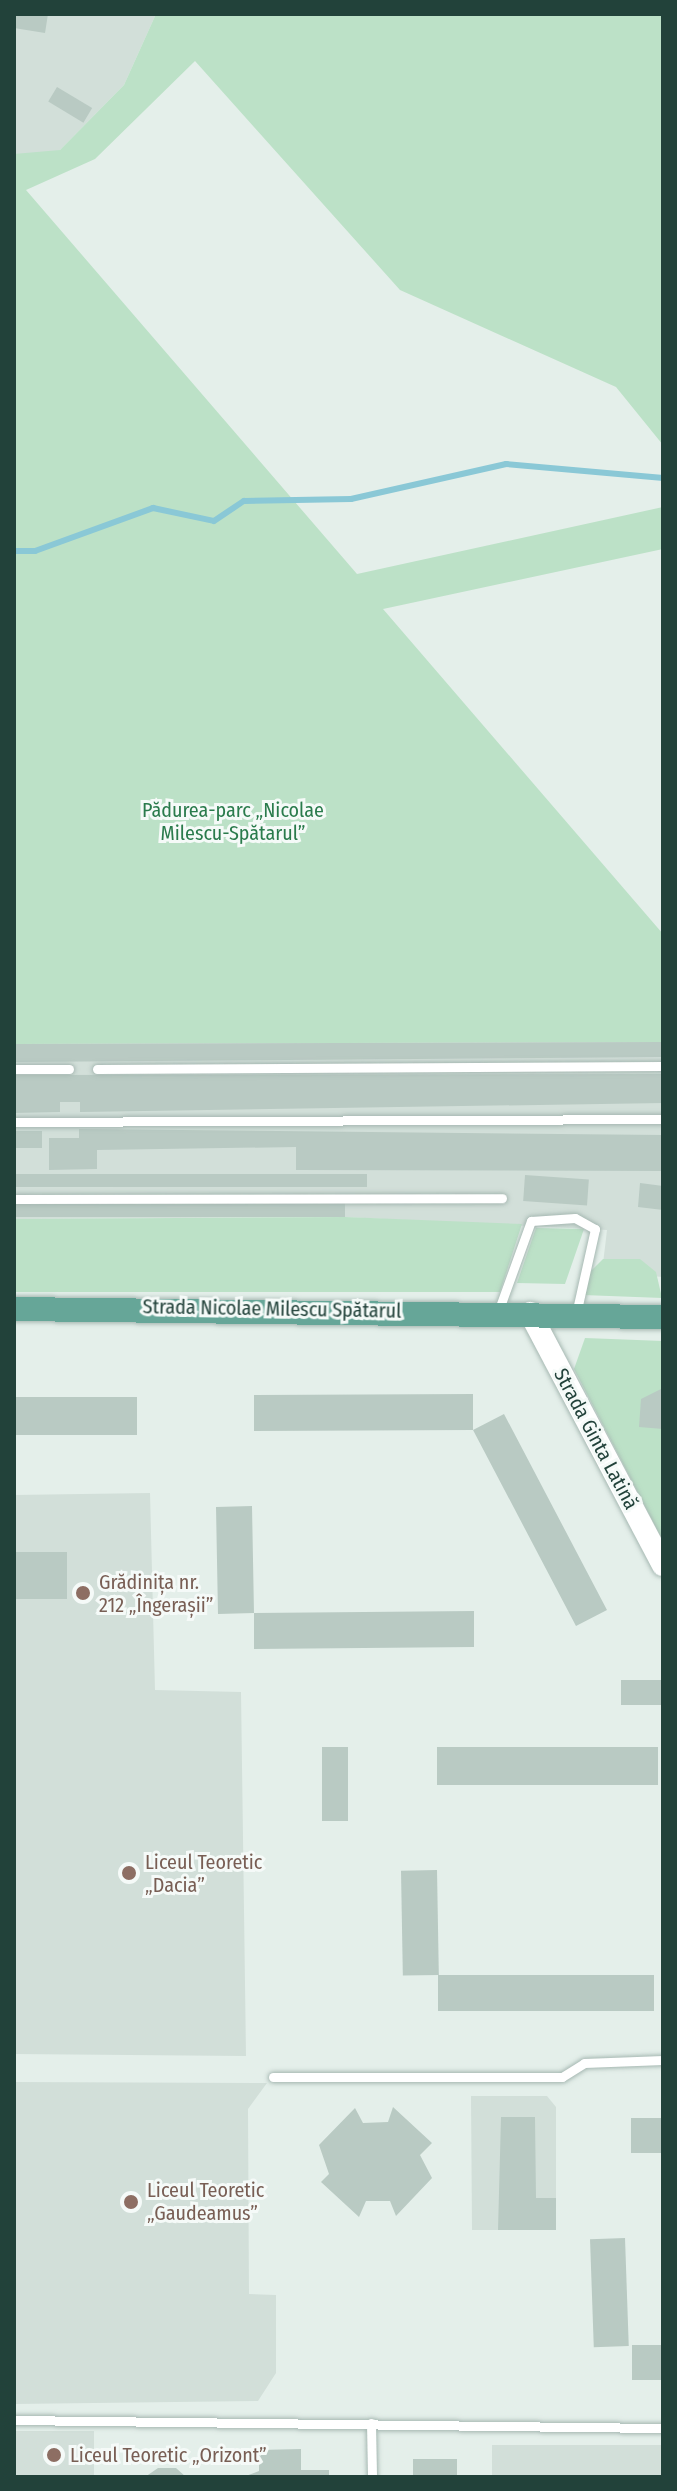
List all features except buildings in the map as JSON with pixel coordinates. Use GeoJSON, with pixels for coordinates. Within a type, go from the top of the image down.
{"type":"FeatureCollection","features":[{"type":"Feature","properties":{"kind":"main road","name":"Strada Nicolae Milescu Spătarul"},"geometry":{"type":"LineString","coordinates":[[14,1309],[498,1312],[663,1317]]}},
{"type":"Feature","properties":{"kind":"street","name":"Strada Ginta Latină"},"geometry":{"type":"LineString","coordinates":[[530,1313],[663,1565]]}},
{"type":"Feature","properties":{"kind":"lane"},"geometry":{"type":"LineString","coordinates":[[97,1069],[663,1066]]}},
{"type":"Feature","properties":{"kind":"lane"},"geometry":{"type":"LineString","coordinates":[[14,1069],[69,1069]]}},
{"type":"Feature","properties":{"kind":"lane"},"geometry":{"type":"LineString","coordinates":[[14,1122],[663,1119]]}},
{"type":"Feature","properties":{"kind":"lane"},"geometry":{"type":"LineString","coordinates":[[14,1199],[502,1198]]}},
{"type":"Feature","properties":{"kind":"lane"},"geometry":{"type":"LineString","coordinates":[[498,1312],[531,1221],[575,1218],[595,1229],[576,1314]]}},
{"type":"Feature","properties":{"kind":"lane"},"geometry":{"type":"LineString","coordinates":[[273,2077],[562,2077],[584,2063],[663,2060]]}},
{"type":"Feature","properties":{"kind":"lane"},"geometry":{"type":"LineString","coordinates":[[14,2420],[371,2423],[476,2431],[663,2428]]}},
{"type":"Feature","properties":{"kind":"lane"},"geometry":{"type":"LineString","coordinates":[[371,2423],[372,2477]]}},
{"type":"Feature","properties":{"kind":"shaded area"},"geometry":{"type":"Polygon","coordinates":[[[14,14],[156,14],[124,85],[60,150],[45,156],[14,154],[14,14]]]}},
{"type":"Feature","properties":{"kind":"shaded area"},"geometry":{"type":"Polygon","coordinates":[[[663,1042],[663,1277],[602,1272],[607,1230],[345,1217],[14,1219],[14,1044],[663,1042]]]}},
{"type":"Feature","properties":{"kind":"shaded area","name":"Liceul Teoretic „Dacia”"},"geometry":{"type":"Polygon","coordinates":[[[150,1493],[155,1690],[241,1692],[246,2056],[14,2054],[14,1495],[150,1493]]]}},
{"type":"Feature","properties":{"kind":"shaded area","name":"Liceul Teoretic „Gaudeamus”"},"geometry":{"type":"Polygon","coordinates":[[[14,2082],[267,2083],[248,2109],[249,2294],[276,2295],[276,2373],[258,2401],[14,2404],[14,2082]]]}},
{"type":"Feature","properties":{"kind":"shaded area"},"geometry":{"type":"Polygon","coordinates":[[[471,2096],[547,2096],[556,2107],[556,2230],[472,2230],[471,2096]]]}},
{"type":"Feature","properties":{"kind":"shaded area","name":"Liceul Teoretic „Orizont”"},"geometry":{"type":"Polygon","coordinates":[[[14,2431],[94,2431],[94,2477],[14,2477],[14,2431]]]}},
{"type":"Feature","properties":{"kind":"shaded area"},"geometry":{"type":"Polygon","coordinates":[[[492,2445],[663,2445],[663,2477],[492,2477],[492,2445]]]}},
{"type":"Feature","properties":{"kind":"green space","name":"Pădurea-parc „Nicolae Milescu-Spătarul”"},"geometry":{"type":"Polygon","coordinates":[[[156,14],[663,14],[663,445],[616,387],[400,290],[195,61],[95,159],[26,190],[357,574],[663,507],[663,549],[383,609],[663,934],[663,1042],[14,1044],[14,154],[60,150],[124,85],[156,14]]]}},
{"type":"Feature","properties":{"kind":"green space"},"geometry":{"type":"Polygon","coordinates":[[[345,1217],[522,1224],[500,1292],[14,1292],[14,1219],[345,1217]]]}},
{"type":"Feature","properties":{"kind":"green space"},"geometry":{"type":"Polygon","coordinates":[[[536,1228],[584,1229],[565,1284],[517,1283],[536,1228]]]}},
{"type":"Feature","properties":{"kind":"green space"},"geometry":{"type":"Polygon","coordinates":[[[603,1259],[640,1259],[656,1272],[662,1298],[583,1295],[588,1274],[603,1259]]]}},
{"type":"Feature","properties":{"kind":"green space"},"geometry":{"type":"Polygon","coordinates":[[[585,1338],[663,1341],[663,1541],[574,1369],[585,1338]]]}},
{"type":"Feature","properties":{"kind":"waterway"},"geometry":{"type":"LineString","coordinates":[[14,551],[35,551],[153,508],[214,521],[244,501],[351,499],[506,464],[663,478]]}},
{"type":"Feature","properties":{"kind":"place","name":"Grădinița nr. 212 „Îngerașii”"},"geometry":{"type":"Point","coordinates":[83,1593]}},
{"type":"Feature","properties":{"kind":"place","name":"Liceul Teoretic „Dacia”"},"geometry":{"type":"Point","coordinates":[129,1873]}},
{"type":"Feature","properties":{"kind":"place","name":"Liceul Teoretic „Gaudeamus”"},"geometry":{"type":"Point","coordinates":[131,2202]}},
{"type":"Feature","properties":{"kind":"place","name":"Liceul Teoretic „Orizont”"},"geometry":{"type":"Point","coordinates":[54,2455]}}]}
